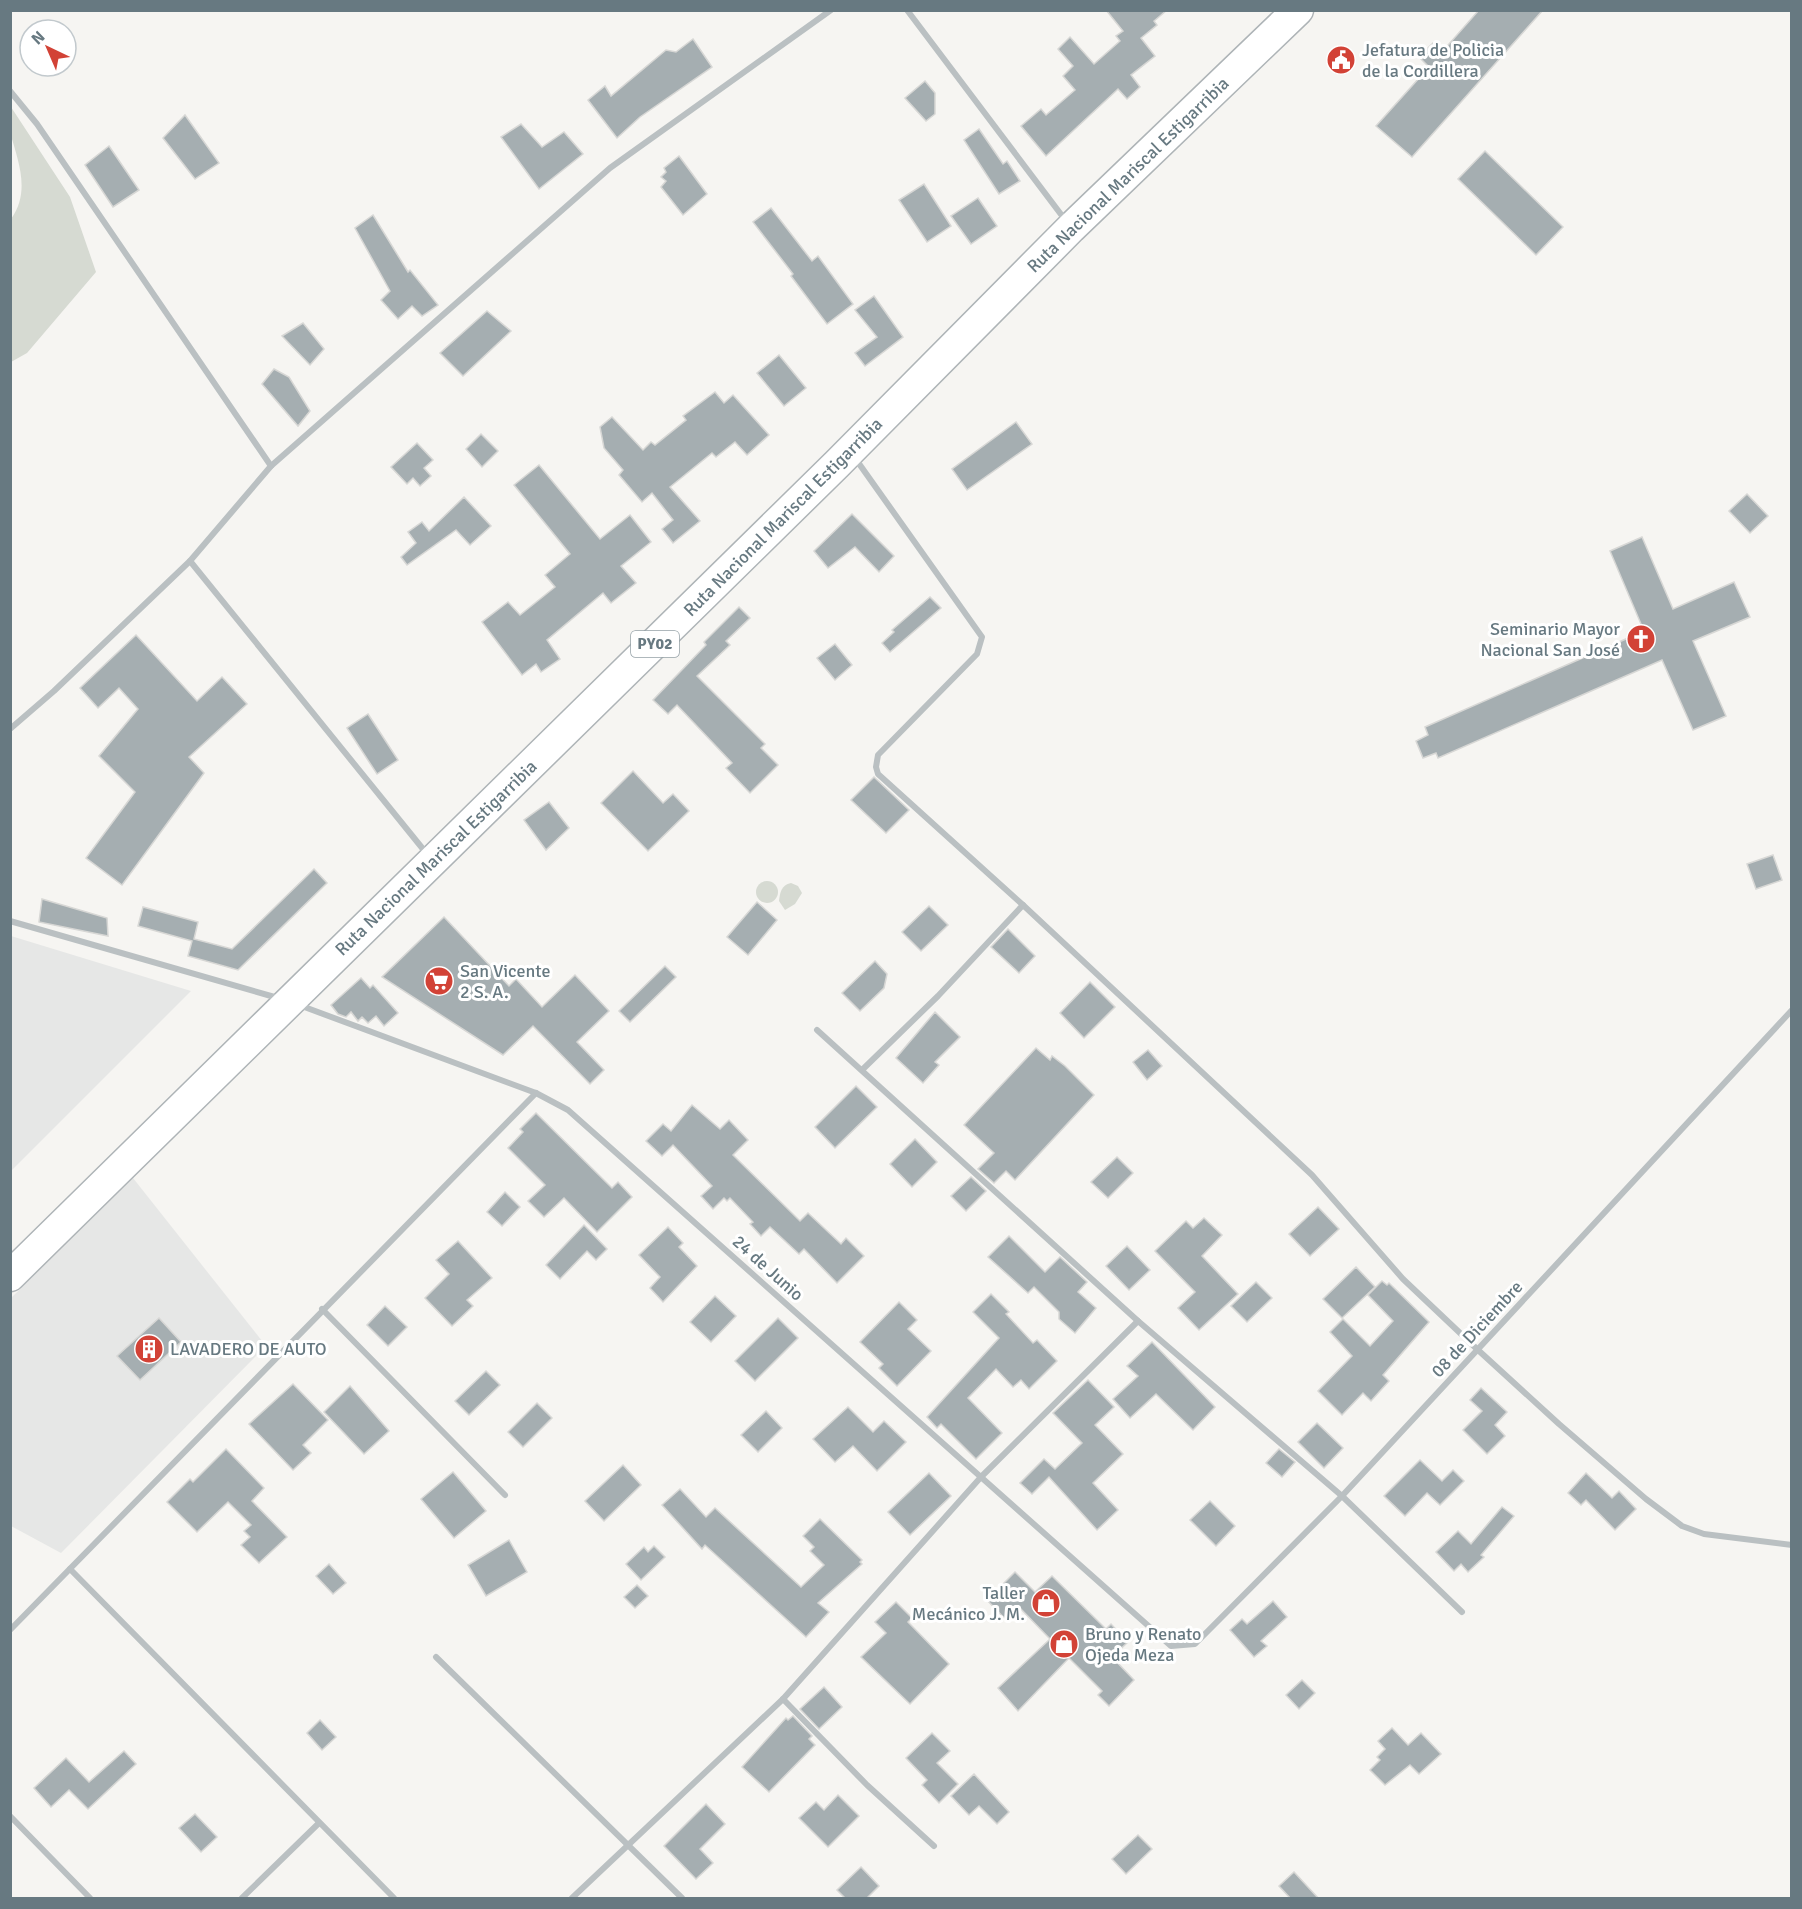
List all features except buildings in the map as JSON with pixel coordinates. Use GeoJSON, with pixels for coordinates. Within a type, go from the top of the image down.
{"type":"FeatureCollection","features":[{"type":"Feature","properties":{"kind":"main road","name":"Ruta Nacional Mariscal Estigarribia"},"geometry":{"type":"LineString","coordinates":[[10,1276],[850,451],[1071,228],[1298,10]]}},
{"type":"Feature","properties":{"kind":"street"},"geometry":{"type":"LineString","coordinates":[[10,729],[54,692],[190,561],[271,466],[610,168],[831,10]]}},
{"type":"Feature","properties":{"kind":"street"},"geometry":{"type":"LineString","coordinates":[[907,10],[1071,228]]}},
{"type":"Feature","properties":{"kind":"street"},"geometry":{"type":"LineString","coordinates":[[10,91],[37,123],[271,466]]}},
{"type":"Feature","properties":{"kind":"street"},"geometry":{"type":"LineString","coordinates":[[850,451],[982,637],[977,654],[878,755],[876,771],[1312,1175],[1403,1279],[1559,1424],[1682,1526],[1704,1534],[1791,1545]]}},
{"type":"Feature","properties":{"kind":"street"},"geometry":{"type":"LineString","coordinates":[[190,561],[434,861]]}},
{"type":"Feature","properties":{"kind":"street"},"geometry":{"type":"LineString","coordinates":[[862,1070],[938,996],[1023,905]]}},
{"type":"Feature","properties":{"kind":"street","name":"24 de Junio"},"geometry":{"type":"LineString","coordinates":[[10,921],[289,1002],[536,1093],[568,1110],[1171,1646]]}},
{"type":"Feature","properties":{"kind":"street","name":"08 de Diciembre"},"geometry":{"type":"LineString","coordinates":[[1171,1646],[1196,1644],[1342,1496],[1791,1010]]}},
{"type":"Feature","properties":{"kind":"street"},"geometry":{"type":"LineString","coordinates":[[817,1030],[1138,1321],[1342,1496],[1462,1612]]}},
{"type":"Feature","properties":{"kind":"street"},"geometry":{"type":"LineString","coordinates":[[10,1630],[536,1093]]}},
{"type":"Feature","properties":{"kind":"street"},"geometry":{"type":"LineString","coordinates":[[322,1309],[505,1495]]}},
{"type":"Feature","properties":{"kind":"street"},"geometry":{"type":"LineString","coordinates":[[572,1899],[783,1699],[981,1477],[1138,1321]]}},
{"type":"Feature","properties":{"kind":"street"},"geometry":{"type":"LineString","coordinates":[[70,1569],[394,1899]]}},
{"type":"Feature","properties":{"kind":"street"},"geometry":{"type":"LineString","coordinates":[[435,1657],[682,1899]]}},
{"type":"Feature","properties":{"kind":"street"},"geometry":{"type":"LineString","coordinates":[[783,1699],[867,1785],[934,1846]]}},
{"type":"Feature","properties":{"kind":"street"},"geometry":{"type":"LineString","coordinates":[[10,1816],[90,1899]]}},
{"type":"Feature","properties":{"kind":"street"},"geometry":{"type":"LineString","coordinates":[[243,1899],[320,1823]]}},
{"type":"Feature","properties":{"kind":"shaded area"},"geometry":{"type":"Polygon","coordinates":[[[11,107],[70,197],[96,272],[27,353],[11,362],[11,219],[17,208],[22,187],[10,132],[11,107]]]}},
{"type":"Feature","properties":{"kind":"shaded area"},"geometry":{"type":"Polygon","coordinates":[[[767,881],[775,884],[778,892],[775,900],[767,903],[759,900],[756,892],[759,884],[767,881]]]}},
{"type":"Feature","properties":{"kind":"shaded area"},"geometry":{"type":"Polygon","coordinates":[[[791,883],[798,886],[802,893],[795,904],[785,910],[779,901],[780,895],[783,887],[791,883]]]}},
{"type":"Feature","properties":{"kind":"shaded area"},"geometry":{"type":"Polygon","coordinates":[[[10,936],[191,991],[11,1171],[10,936]]]}},
{"type":"Feature","properties":{"kind":"shaded area"},"geometry":{"type":"Polygon","coordinates":[[[133,1178],[266,1346],[61,1553],[11,1526],[11,1298],[133,1178]]]}},
{"type":"Feature","properties":{"kind":"place","name":"Jefatura de Policia de la Cordillera"},"geometry":{"type":"Point","coordinates":[1341,60]}},
{"type":"Feature","properties":{"kind":"place","name":"Seminario Mayor Nacional San José"},"geometry":{"type":"Point","coordinates":[1641,639]}},
{"type":"Feature","properties":{"kind":"place","name":"San Vicente 2 S. A."},"geometry":{"type":"Point","coordinates":[439,981]}},
{"type":"Feature","properties":{"kind":"place","name":"LAVADERO DE AUTO"},"geometry":{"type":"Point","coordinates":[149,1349]}},
{"type":"Feature","properties":{"kind":"place","name":"Taller Mecánico J. M."},"geometry":{"type":"Point","coordinates":[1046,1603]}},
{"type":"Feature","properties":{"kind":"place","name":"Bruno y Renato Ojeda Meza"},"geometry":{"type":"Point","coordinates":[1064,1644]}}]}
